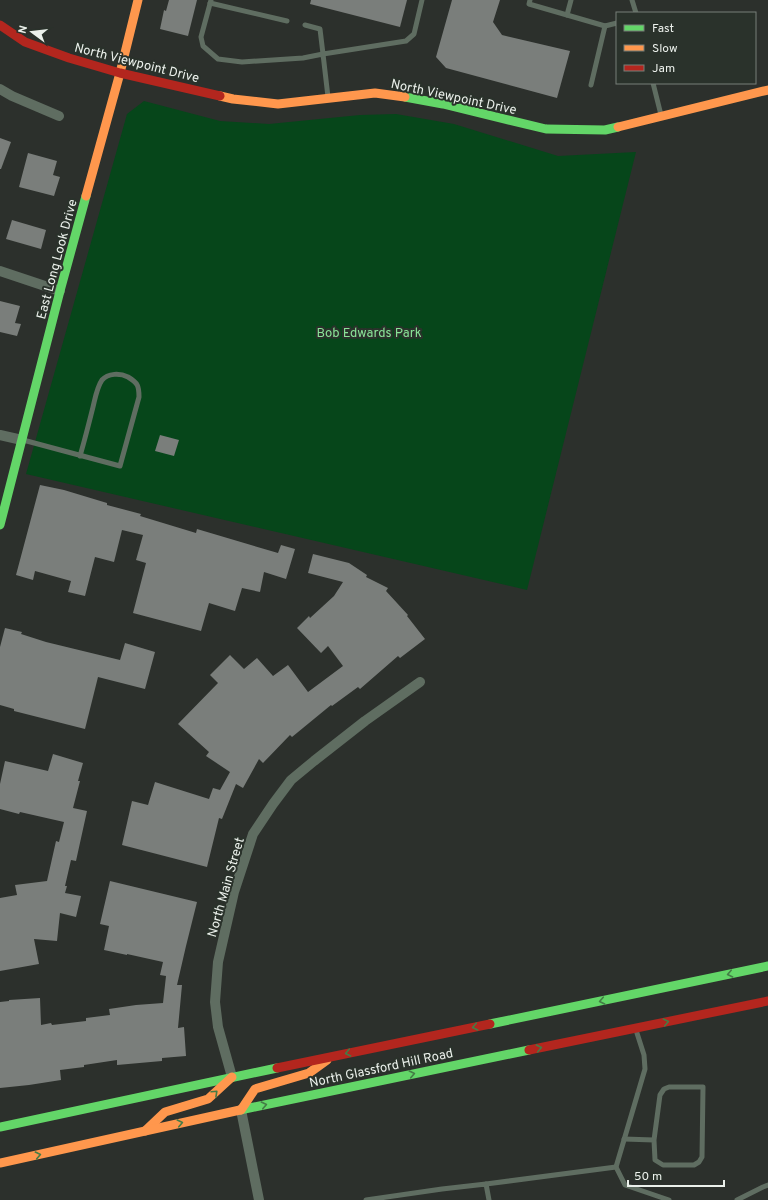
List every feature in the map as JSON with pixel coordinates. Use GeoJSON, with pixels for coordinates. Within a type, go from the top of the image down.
{"type":"FeatureCollection","features":[{"type":"Feature","properties":{"kind":"main road","name":"East Long Look Drive"},"geometry":{"type":"LineString","coordinates":[[0,525],[60,291],[120,73],[138,0]]}},
{"type":"Feature","properties":{"kind":"main road","name":"North Viewpoint Drive"},"geometry":{"type":"LineString","coordinates":[[0,25],[25,42],[69,58],[120,73],[234,99],[278,104],[375,93],[443,104],[546,129],[605,130],[768,90]]}},
{"type":"Feature","properties":{"kind":"main road","name":"North Glassford Hill Road"},"geometry":{"type":"LineString","coordinates":[[0,1127],[232,1077],[768,966]]}},
{"type":"Feature","properties":{"kind":"main road","name":"North Glassford Hill Road"},"geometry":{"type":"LineString","coordinates":[[0,1163],[240,1110],[768,1001]]}},
{"type":"Feature","properties":{"kind":"main road"},"geometry":{"type":"LineString","coordinates":[[240,1110],[255,1089],[309,1073],[334,1056]]}},
{"type":"Feature","properties":{"kind":"main road"},"geometry":{"type":"LineString","coordinates":[[146,1131],[165,1112],[208,1099],[232,1077]]}},
{"type":"Feature","properties":{"kind":"street"},"geometry":{"type":"LineString","coordinates":[[0,89],[12,96],[59,116]]}},
{"type":"Feature","properties":{"kind":"street"},"geometry":{"type":"LineString","coordinates":[[0,271],[60,291]]}},
{"type":"Feature","properties":{"kind":"street"},"geometry":{"type":"LineString","coordinates":[[0,435],[22,440]]}},
{"type":"Feature","properties":{"kind":"street","name":"North Main Street"},"geometry":{"type":"LineString","coordinates":[[232,1077],[218,1027],[215,1002],[218,970],[226,923],[234,892],[253,834],[291,780],[314,760],[365,721],[420,682]]}},
{"type":"Feature","properties":{"kind":"street"},"geometry":{"type":"LineString","coordinates":[[240,1110],[260,1200]]}},
{"type":"Feature","properties":{"kind":"lane"},"geometry":{"type":"LineString","coordinates":[[287,21],[210,1],[201,37],[204,46],[218,59],[242,62],[303,58],[406,40],[414,34],[422,0]]}},
{"type":"Feature","properties":{"kind":"lane"},"geometry":{"type":"LineString","coordinates":[[530,0],[529,4],[605,26],[616,23]]}},
{"type":"Feature","properties":{"kind":"lane"},"geometry":{"type":"LineString","coordinates":[[567,15],[571,0]]}},
{"type":"Feature","properties":{"kind":"lane"},"geometry":{"type":"LineString","coordinates":[[632,0],[636,12]]}},
{"type":"Feature","properties":{"kind":"lane"},"geometry":{"type":"LineString","coordinates":[[305,25],[320,29],[329,98]]}},
{"type":"Feature","properties":{"kind":"lane"},"geometry":{"type":"LineString","coordinates":[[591,84],[605,26]]}},
{"type":"Feature","properties":{"kind":"lane"},"geometry":{"type":"LineString","coordinates":[[653,84],[661,116]]}},
{"type":"Feature","properties":{"kind":"lane"},"geometry":{"type":"LineString","coordinates":[[22,440],[80,456],[120,466],[139,397],[139,388],[134,381],[117,374],[106,376],[101,381],[80,456]]}},
{"type":"Feature","properties":{"kind":"lane"},"geometry":{"type":"LineString","coordinates":[[635,1028],[644,1055],[645,1069],[616,1167],[625,1185],[668,1200]]}},
{"type":"Feature","properties":{"kind":"lane"},"geometry":{"type":"LineString","coordinates":[[670,1087],[703,1087],[702,1157],[699,1162],[694,1165],[663,1165],[655,1160],[654,1140],[660,1095],[664,1089],[670,1087]]}},
{"type":"Feature","properties":{"kind":"lane"},"geometry":{"type":"LineString","coordinates":[[624,1139],[654,1140]]}},
{"type":"Feature","properties":{"kind":"lane"},"geometry":{"type":"LineString","coordinates":[[366,1200],[616,1167]]}},
{"type":"Feature","properties":{"kind":"lane"},"geometry":{"type":"LineString","coordinates":[[486,1184],[489,1200]]}},
{"type":"Feature","properties":{"kind":"lane"},"geometry":{"type":"LineString","coordinates":[[737,1200],[763,1186],[768,1185]]}},
{"type":"Feature","properties":{"kind":"green space","name":"Bob Edwards Park"},"geometry":{"type":"Polygon","coordinates":[[[144,101],[220,121],[269,124],[360,115],[396,114],[454,124],[558,156],[636,152],[527,590],[26,474],[127,114],[144,101]]]}},
{"type":"Feature","properties":{"kind":"building"},"geometry":{"type":"Polygon","coordinates":[[[169,0],[197,0],[188,36],[160,29],[164,10],[166,11],[169,0]]]}},
{"type":"Feature","properties":{"kind":"building"},"geometry":{"type":"Polygon","coordinates":[[[311,0],[407,0],[400,27],[310,4],[311,0]]]}},
{"type":"Feature","properties":{"kind":"building"},"geometry":{"type":"Polygon","coordinates":[[[452,0],[500,0],[493,22],[502,35],[570,51],[557,98],[446,68],[436,57],[452,0]]]}},
{"type":"Feature","properties":{"kind":"building"},"geometry":{"type":"Polygon","coordinates":[[[0,138],[11,142],[1,169],[0,169],[0,138]]]}},
{"type":"Feature","properties":{"kind":"building"},"geometry":{"type":"Polygon","coordinates":[[[28,153],[57,161],[53,175],[60,177],[54,196],[19,187],[28,153]]]}},
{"type":"Feature","properties":{"kind":"building"},"geometry":{"type":"Polygon","coordinates":[[[12,220],[46,230],[41,249],[6,239],[12,220]]]}},
{"type":"Feature","properties":{"kind":"building"},"geometry":{"type":"Polygon","coordinates":[[[0,301],[20,306],[15,323],[21,324],[17,336],[0,332],[0,301]]]}},
{"type":"Feature","properties":{"kind":"building"},"geometry":{"type":"Polygon","coordinates":[[[160,435],[179,440],[174,456],[155,451],[160,435]]]}},
{"type":"Feature","properties":{"kind":"building"},"geometry":{"type":"Polygon","coordinates":[[[40,485],[64,490],[107,503],[107,505],[141,514],[140,516],[196,533],[197,529],[278,553],[281,545],[295,549],[286,579],[264,572],[260,592],[242,588],[235,611],[209,603],[201,631],[133,613],[146,563],[136,560],[143,535],[122,530],[114,562],[95,557],[85,596],[68,592],[71,581],[35,571],[33,580],[16,575],[40,485]]]}},
{"type":"Feature","properties":{"kind":"building"},"geometry":{"type":"Polygon","coordinates":[[[313,554],[349,563],[367,575],[366,577],[388,588],[386,591],[408,615],[407,616],[425,639],[400,658],[398,656],[360,689],[358,687],[332,706],[331,705],[292,737],[290,735],[263,763],[259,759],[243,788],[236,784],[222,819],[219,818],[207,867],[122,845],[132,801],[148,805],[155,782],[209,799],[213,788],[220,790],[230,772],[206,756],[209,752],[178,724],[218,683],[210,675],[230,655],[244,669],[257,658],[273,676],[288,665],[308,692],[343,666],[328,646],[321,653],[297,628],[309,616],[310,618],[334,596],[343,582],[308,573],[313,554]]]}},
{"type":"Feature","properties":{"kind":"building"},"geometry":{"type":"Polygon","coordinates":[[[5,628],[22,632],[21,634],[46,642],[120,660],[125,643],[155,652],[145,689],[98,677],[85,729],[14,711],[14,709],[0,705],[0,647],[5,628]]]}},
{"type":"Feature","properties":{"kind":"building"},"geometry":{"type":"Polygon","coordinates":[[[53,754],[83,763],[73,808],[87,811],[76,861],[71,860],[65,886],[67,886],[65,893],[81,896],[76,917],[60,913],[57,941],[34,939],[39,964],[0,971],[0,898],[17,895],[15,885],[47,881],[56,841],[59,842],[64,822],[0,809],[0,784],[5,761],[48,771],[53,754]]]}},
{"type":"Feature","properties":{"kind":"building"},"geometry":{"type":"Polygon","coordinates":[[[110,881],[197,902],[177,985],[182,985],[178,1028],[184,1027],[186,1056],[162,1058],[162,1061],[117,1065],[117,1060],[84,1065],[84,1067],[60,1070],[61,1080],[0,1088],[0,1002],[40,998],[41,1025],[86,1021],[86,1018],[110,1015],[109,1009],[163,1003],[166,976],[160,975],[163,962],[104,950],[109,926],[100,924],[110,881]]]}},
{"type":"Feature","properties":{"kind":"traffic: fast"},"geometry":{"type":"LineString","coordinates":[[405,97],[443,104],[546,129],[605,130],[618,127]]}},
{"type":"Feature","properties":{"kind":"traffic: fast"},"geometry":{"type":"LineString","coordinates":[[0,525],[86,196]]}},
{"type":"Feature","properties":{"kind":"traffic: fast"},"geometry":{"type":"LineString","coordinates":[[490,1024],[768,966]]}},
{"type":"Feature","properties":{"kind":"traffic: fast"},"geometry":{"type":"LineString","coordinates":[[240,1110],[529,1050]]}},
{"type":"Feature","properties":{"kind":"traffic: fast"},"geometry":{"type":"LineString","coordinates":[[0,1127],[277,1068]]}},
{"type":"Feature","properties":{"kind":"traffic: slow"},"geometry":{"type":"LineString","coordinates":[[86,196],[120,73],[138,0]]}},
{"type":"Feature","properties":{"kind":"traffic: slow"},"geometry":{"type":"LineString","coordinates":[[618,127],[768,90]]}},
{"type":"Feature","properties":{"kind":"traffic: slow"},"geometry":{"type":"LineString","coordinates":[[220,96],[278,104],[375,93],[405,97]]}},
{"type":"Feature","properties":{"kind":"traffic: slow"},"geometry":{"type":"LineString","coordinates":[[241,1110],[255,1089],[309,1073],[327,1060]]}},
{"type":"Feature","properties":{"kind":"traffic: slow"},"geometry":{"type":"LineString","coordinates":[[145,1131],[165,1112],[208,1099],[232,1077]]}},
{"type":"Feature","properties":{"kind":"traffic: slow"},"geometry":{"type":"LineString","coordinates":[[0,1163],[240,1110]]}},
{"type":"Feature","properties":{"kind":"traffic: jam"},"geometry":{"type":"LineString","coordinates":[[0,25],[25,42],[69,58],[120,73],[220,96]]}},
{"type":"Feature","properties":{"kind":"traffic: jam"},"geometry":{"type":"LineString","coordinates":[[529,1050],[768,1001]]}},
{"type":"Feature","properties":{"kind":"traffic: jam"},"geometry":{"type":"LineString","coordinates":[[277,1068],[490,1024]]}}]}
